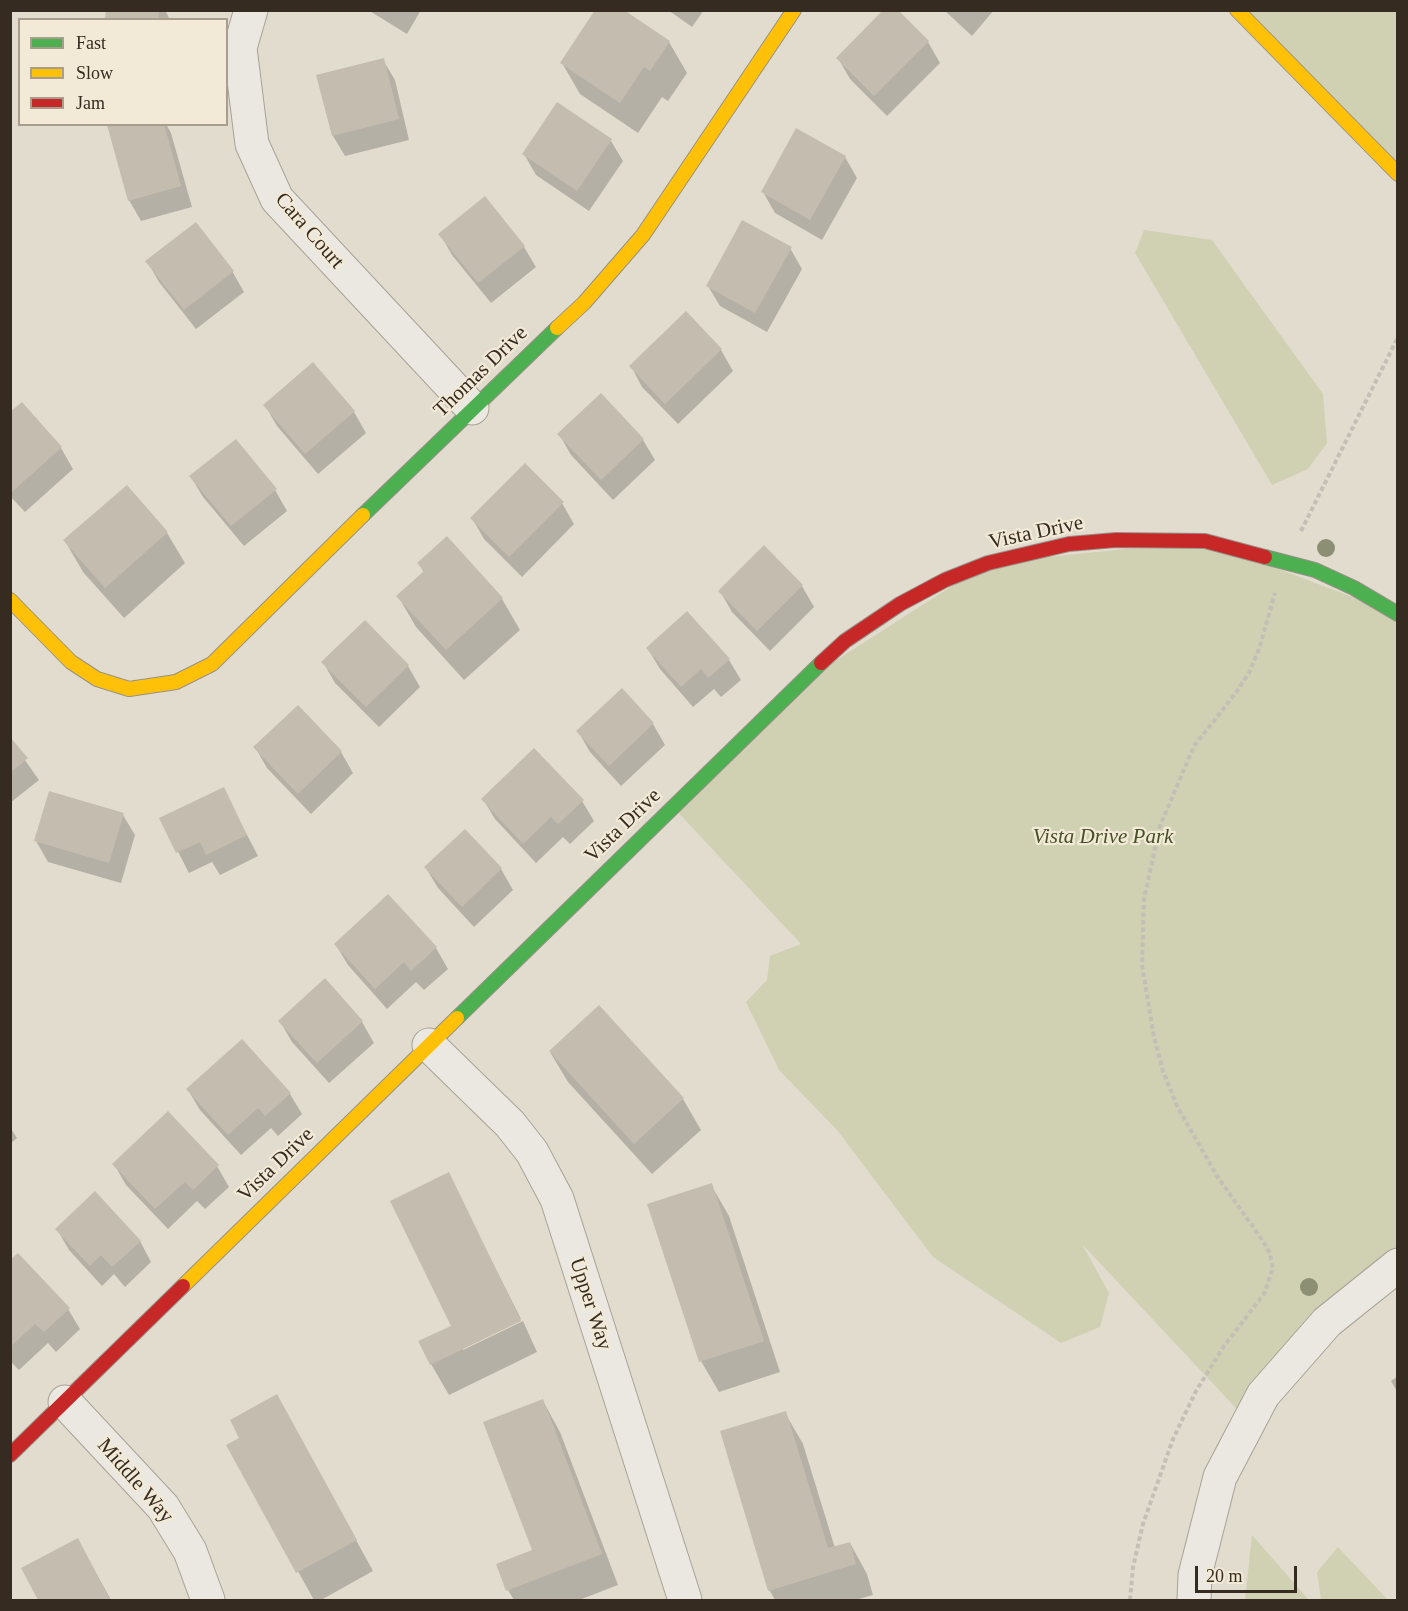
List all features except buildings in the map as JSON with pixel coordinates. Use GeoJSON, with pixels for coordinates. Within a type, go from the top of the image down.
{"type":"FeatureCollection","features":[{"type":"Feature","properties":{"kind":"street","name":"Cara Court"},"geometry":{"type":"LineString","coordinates":[[251,10],[240,48],[252,144],[277,199],[472,408]]}},
{"type":"Feature","properties":{"kind":"street","name":"Thomas Drive"},"geometry":{"type":"LineString","coordinates":[[10,600],[70,662],[97,679],[129,689],[176,681],[212,664],[472,408],[584,303],[644,235],[794,10]]}},
{"type":"Feature","properties":{"kind":"street"},"geometry":{"type":"LineString","coordinates":[[1236,10],[1398,174]]}},
{"type":"Feature","properties":{"kind":"street","name":"Vista Drive"},"geometry":{"type":"LineString","coordinates":[[10,1455],[796,686],[845,641],[900,604],[945,580],[988,563],[1069,544],[1116,540],[1205,541],[1287,560],[1354,588],[1398,614]]}},
{"type":"Feature","properties":{"kind":"street","name":"Upper Way"},"geometry":{"type":"LineString","coordinates":[[429,1045],[510,1124],[532,1152],[557,1199],[685,1600]]}},
{"type":"Feature","properties":{"kind":"street"},"geometry":{"type":"LineString","coordinates":[[1194,1600],[1195,1575],[1220,1477],[1263,1395],[1327,1322],[1398,1265]]}},
{"type":"Feature","properties":{"kind":"street","name":"Middle Way"},"geometry":{"type":"LineString","coordinates":[[65,1402],[163,1506],[190,1551],[208,1600]]}},
{"type":"Feature","properties":{"kind":"path"},"geometry":{"type":"LineString","coordinates":[[1130,1600],[1133,1567],[1143,1524],[1173,1439],[1196,1391],[1224,1346],[1264,1294],[1273,1269],[1270,1254],[1263,1241],[1234,1202],[1194,1139],[1163,1071],[1147,1000],[1142,965],[1144,899],[1160,826],[1183,767],[1194,746],[1249,673],[1259,649],[1287,560],[1398,337]]}},
{"type":"Feature","properties":{"kind":"green space"},"geometry":{"type":"Polygon","coordinates":[[[1237,11],[1397,11],[1397,174],[1237,11]]]}},
{"type":"Feature","properties":{"kind":"green space"},"geometry":{"type":"Polygon","coordinates":[[[1144,230],[1212,240],[1323,394],[1327,443],[1308,469],[1272,485],[1135,253],[1144,230]]]}},
{"type":"Feature","properties":{"kind":"green space","name":"Vista Drive Park"},"geometry":{"type":"Polygon","coordinates":[[[1205,541],[1397,614],[1397,1265],[1249,1422],[1082,1244],[1109,1293],[1100,1327],[1061,1343],[933,1257],[837,1130],[779,1070],[746,1002],[767,980],[770,956],[801,944],[673,807],[796,686],[988,563],[1205,541]]]}},
{"type":"Feature","properties":{"kind":"green space"},"geometry":{"type":"Polygon","coordinates":[[[1252,1535],[1309,1600],[1245,1600],[1252,1535]]]}},
{"type":"Feature","properties":{"kind":"green space"},"geometry":{"type":"Polygon","coordinates":[[[1338,1547],[1388,1600],[1321,1600],[1317,1572],[1338,1547]]]}},
{"type":"Feature","properties":{"kind":"traffic: fast"},"geometry":{"type":"LineString","coordinates":[[363,515],[557,328]]}},
{"type":"Feature","properties":{"kind":"traffic: fast"},"geometry":{"type":"LineString","coordinates":[[1265,557],[1315,570],[1354,588],[1398,614]]}},
{"type":"Feature","properties":{"kind":"traffic: fast"},"geometry":{"type":"LineString","coordinates":[[457,1018],[821,663]]}},
{"type":"Feature","properties":{"kind":"traffic: slow"},"geometry":{"type":"LineString","coordinates":[[557,328],[584,303],[643,235],[794,10]]}},
{"type":"Feature","properties":{"kind":"traffic: slow"},"geometry":{"type":"LineString","coordinates":[[1237,10],[1398,174]]}},
{"type":"Feature","properties":{"kind":"traffic: slow"},"geometry":{"type":"LineString","coordinates":[[10,600],[71,662],[97,679],[129,689],[176,682],[212,664],[363,515]]}},
{"type":"Feature","properties":{"kind":"traffic: slow"},"geometry":{"type":"LineString","coordinates":[[183,1286],[457,1018]]}},
{"type":"Feature","properties":{"kind":"traffic: jam"},"geometry":{"type":"LineString","coordinates":[[821,663],[845,641],[900,604],[945,580],[988,563],[1069,544],[1116,540],[1205,541],[1265,557]]}},
{"type":"Feature","properties":{"kind":"traffic: jam"},"geometry":{"type":"LineString","coordinates":[[10,1455],[183,1286]]}}]}
